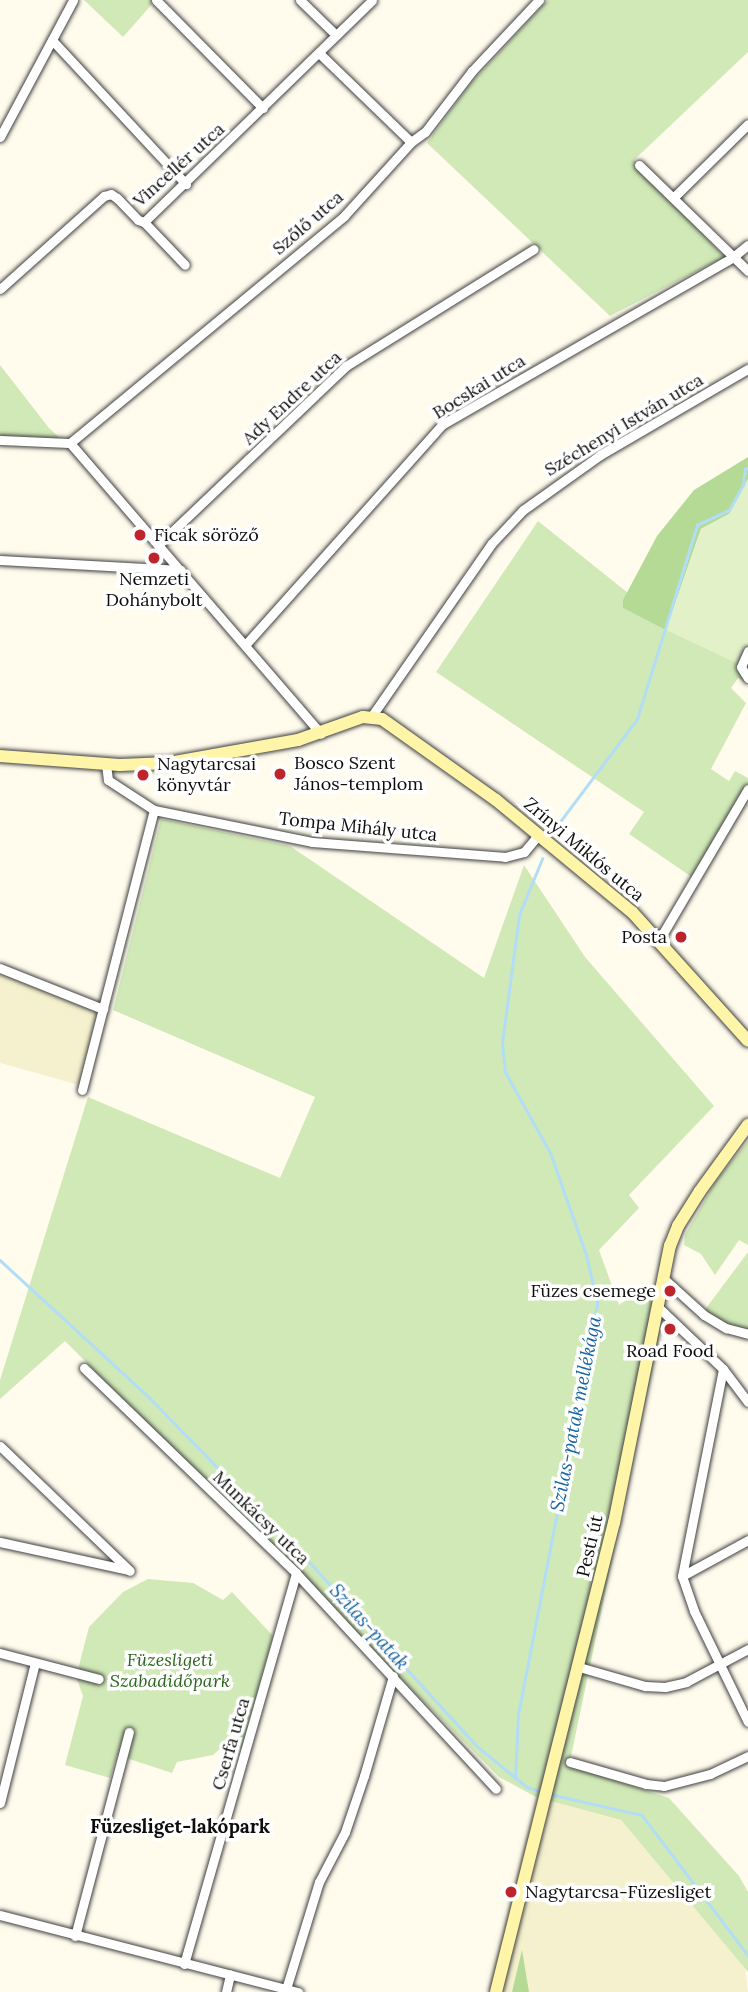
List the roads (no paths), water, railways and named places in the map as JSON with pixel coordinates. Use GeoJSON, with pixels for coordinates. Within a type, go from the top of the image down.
{"type":"FeatureCollection","features":[{"type":"Feature","properties":{"kind":"main road"},"geometry":{"type":"LineString","coordinates":[[0,756],[106,764],[169,763],[321,734],[356,718],[371,717]]}},
{"type":"Feature","properties":{"kind":"main road","name":"Zrínyi Miklós utca"},"geometry":{"type":"LineString","coordinates":[[371,717],[394,727],[541,836],[632,912],[748,1041]]}},
{"type":"Feature","properties":{"kind":"main road","name":"Pesti út"},"geometry":{"type":"LineString","coordinates":[[496,1992],[614,1523],[663,1277],[678,1226],[748,1125]]}},
{"type":"Feature","properties":{"kind":"street"},"geometry":{"type":"LineString","coordinates":[[0,138],[74,0]]}},
{"type":"Feature","properties":{"kind":"street"},"geometry":{"type":"LineString","coordinates":[[156,0],[263,108]]}},
{"type":"Feature","properties":{"kind":"street"},"geometry":{"type":"LineString","coordinates":[[300,0],[336,35]]}},
{"type":"Feature","properties":{"kind":"street","name":"Vincellér utca"},"geometry":{"type":"LineString","coordinates":[[2,284],[104,197],[111,194],[138,220],[144,222],[372,0]]}},
{"type":"Feature","properties":{"kind":"street","name":"Szőlő utca"},"geometry":{"type":"LineString","coordinates":[[70,443],[344,216],[411,142],[425,132],[472,71],[540,0]]}},
{"type":"Feature","properties":{"kind":"street"},"geometry":{"type":"LineString","coordinates":[[52,40],[186,184]]}},
{"type":"Feature","properties":{"kind":"street"},"geometry":{"type":"LineString","coordinates":[[319,53],[411,142]]}},
{"type":"Feature","properties":{"kind":"street"},"geometry":{"type":"LineString","coordinates":[[673,198],[748,124]]}},
{"type":"Feature","properties":{"kind":"street"},"geometry":{"type":"LineString","coordinates":[[639,165],[748,271]]}},
{"type":"Feature","properties":{"kind":"street"},"geometry":{"type":"LineString","coordinates":[[144,222],[185,265]]}},
{"type":"Feature","properties":{"kind":"street","name":"Bocskai utca"},"geometry":{"type":"LineString","coordinates":[[246,644],[443,424],[733,257],[748,245]]}},
{"type":"Feature","properties":{"kind":"street","name":"Ady Endre utca"},"geometry":{"type":"LineString","coordinates":[[158,545],[346,366],[534,249]]}},
{"type":"Feature","properties":{"kind":"street","name":"Széchenyi István utca"},"geometry":{"type":"LineString","coordinates":[[371,717],[492,543],[523,510],[600,455],[748,369]]}},
{"type":"Feature","properties":{"kind":"street"},"geometry":{"type":"LineString","coordinates":[[0,440],[70,443],[321,734]]}},
{"type":"Feature","properties":{"kind":"street"},"geometry":{"type":"LineString","coordinates":[[0,560],[181,570]]}},
{"type":"Feature","properties":{"kind":"street"},"geometry":{"type":"LineString","coordinates":[[748,651],[741,667],[748,678]]}},
{"type":"Feature","properties":{"kind":"street","name":"Tompa Mihály utca"},"geometry":{"type":"LineString","coordinates":[[106,764],[108,780],[154,810],[312,842],[505,857],[524,852],[541,836]]}},
{"type":"Feature","properties":{"kind":"street"},"geometry":{"type":"LineString","coordinates":[[659,940],[748,789]]}},
{"type":"Feature","properties":{"kind":"street"},"geometry":{"type":"LineString","coordinates":[[82,1090],[154,810]]}},
{"type":"Feature","properties":{"kind":"street"},"geometry":{"type":"LineString","coordinates":[[0,968],[103,1009]]}},
{"type":"Feature","properties":{"kind":"street"},"geometry":{"type":"LineString","coordinates":[[663,1277],[704,1315],[726,1328],[748,1334]]}},
{"type":"Feature","properties":{"kind":"street"},"geometry":{"type":"LineString","coordinates":[[657,1306],[723,1369],[748,1402]]}},
{"type":"Feature","properties":{"kind":"street","name":"Munkácsy utca"},"geometry":{"type":"LineString","coordinates":[[84,1368],[296,1573],[496,1789]]}},
{"type":"Feature","properties":{"kind":"street"},"geometry":{"type":"LineString","coordinates":[[723,1369],[682,1576],[694,1611],[748,1722]]}},
{"type":"Feature","properties":{"kind":"street"},"geometry":{"type":"LineString","coordinates":[[0,1446],[130,1571],[0,1542]]}},
{"type":"Feature","properties":{"kind":"street"},"geometry":{"type":"LineString","coordinates":[[682,1576],[748,1540]]}},
{"type":"Feature","properties":{"kind":"street","name":"Cserfa utca"},"geometry":{"type":"LineString","coordinates":[[184,1964],[296,1573]]}},
{"type":"Feature","properties":{"kind":"street"},"geometry":{"type":"LineString","coordinates":[[579,1667],[645,1686],[664,1687],[686,1682],[748,1649]]}},
{"type":"Feature","properties":{"kind":"street"},"geometry":{"type":"LineString","coordinates":[[0,1653],[99,1679]]}},
{"type":"Feature","properties":{"kind":"street"},"geometry":{"type":"LineString","coordinates":[[0,1802],[35,1663]]}},
{"type":"Feature","properties":{"kind":"street"},"geometry":{"type":"LineString","coordinates":[[286,1989],[319,1882],[345,1832],[393,1676]]}},
{"type":"Feature","properties":{"kind":"street"},"geometry":{"type":"LineString","coordinates":[[75,1936],[129,1732]]}},
{"type":"Feature","properties":{"kind":"street"},"geometry":{"type":"LineString","coordinates":[[570,1762],[664,1786],[710,1774],[748,1756]]}},
{"type":"Feature","properties":{"kind":"street"},"geometry":{"type":"LineString","coordinates":[[0,1915],[298,1992]]}},
{"type":"Feature","properties":{"kind":"street"},"geometry":{"type":"LineString","coordinates":[[226,1992],[230,1974]]}},
{"type":"Feature","properties":{"kind":"waterway","name":"Szilas-patak mellékága"},"geometry":{"type":"LineString","coordinates":[[556,827],[637,719],[697,525],[729,510],[743,485],[745,469],[748,468]]}},
{"type":"Feature","properties":{"kind":"waterway","name":"Szilas-patak mellékága"},"geometry":{"type":"LineString","coordinates":[[515,1779],[518,1715],[597,1303],[586,1255],[550,1153],[505,1072],[502,1043],[519,915],[542,859]]}},
{"type":"Feature","properties":{"kind":"waterway","name":"Szilas-patak"},"geometry":{"type":"LineString","coordinates":[[0,1260],[147,1395],[306,1558],[477,1746],[527,1787],[543,1792]]}},
{"type":"Feature","properties":{"kind":"waterway","name":"Szilas-patak"},"geometry":{"type":"LineString","coordinates":[[550,1794],[642,1815],[748,1955]]}},
{"type":"Feature","properties":{"kind":"place","name":"Ficak söröző"},"geometry":{"type":"Point","coordinates":[140,535]}},
{"type":"Feature","properties":{"kind":"place","name":"Nemzeti Dohánybolt"},"geometry":{"type":"Point","coordinates":[154,558]}},
{"type":"Feature","properties":{"kind":"place","name":"Bosco Szent János-templom"},"geometry":{"type":"Point","coordinates":[280,774]}},
{"type":"Feature","properties":{"kind":"place","name":"Nagytarcsai könyvtár"},"geometry":{"type":"Point","coordinates":[143,775]}},
{"type":"Feature","properties":{"kind":"place","name":"Posta"},"geometry":{"type":"Point","coordinates":[681,937]}},
{"type":"Feature","properties":{"kind":"place","name":"Füzes csemege"},"geometry":{"type":"Point","coordinates":[670,1291]}},
{"type":"Feature","properties":{"kind":"place","name":"Road Food"},"geometry":{"type":"Point","coordinates":[670,1329]}},
{"type":"Feature","properties":{"kind":"place","name":"Nagytarcsa-Füzesliget"},"geometry":{"type":"Point","coordinates":[511,1892]}},
{"type":"Feature","properties":{"kind":"district","name":"Füzesliget-lakópark"},"geometry":{"type":"Point","coordinates":[180,1827]}},
{"type":"Feature","properties":{"kind":"park label","name":"Füzesligeti Szabadidőpark"},"geometry":{"type":"Point","coordinates":[170,1671]}}]}
